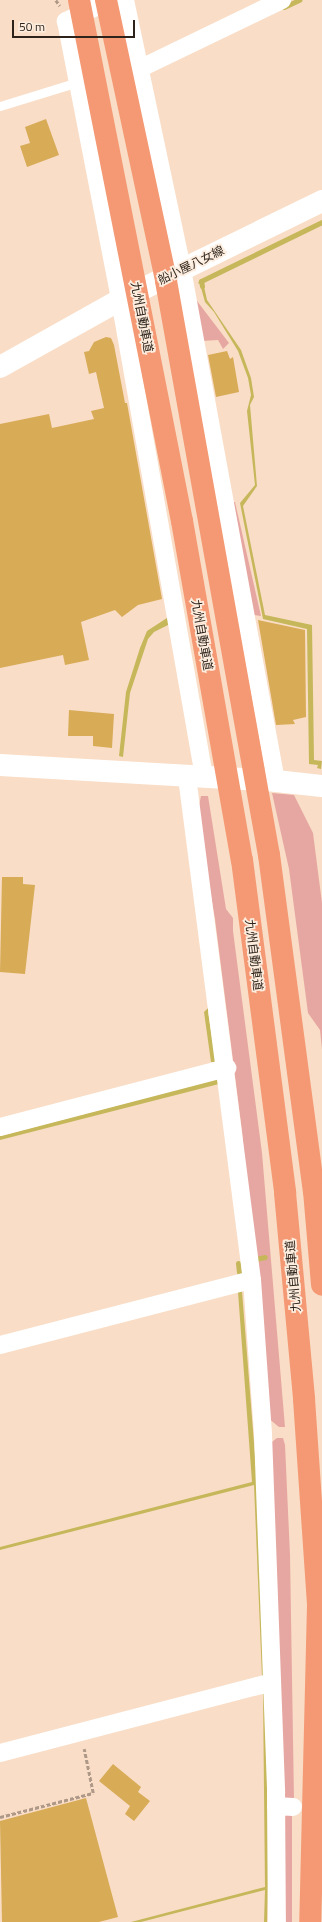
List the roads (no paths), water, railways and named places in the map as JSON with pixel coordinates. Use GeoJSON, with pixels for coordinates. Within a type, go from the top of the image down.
{"type":"FeatureCollection","features":[{"type":"Feature","properties":{"kind":"highway","name":"九州自動車道"},"geometry":{"type":"LineString","coordinates":[[79,0],[182,521],[242,860],[286,1193],[304,1398],[318,1605],[310,1922]]}},
{"type":"Feature","properties":{"kind":"highway"},"geometry":{"type":"LineString","coordinates":[[106,0],[167,289],[269,855],[314,1191],[322,1285]]}},
{"type":"Feature","properties":{"kind":"main road","name":"船小屋八女線"},"geometry":{"type":"LineString","coordinates":[[0,367],[120,300],[322,201]]}},
{"type":"Feature","properties":{"kind":"main road"},"geometry":{"type":"LineString","coordinates":[[0,764],[276,781],[322,786]]}},
{"type":"Feature","properties":{"kind":"street"},"geometry":{"type":"LineString","coordinates":[[111,0],[66,21],[120,300],[195,777],[252,1280],[263,1434],[272,1682],[285,1806],[277,1922]]}},
{"type":"Feature","properties":{"kind":"street"},"geometry":{"type":"LineString","coordinates":[[125,0],[182,269],[276,781]]}},
{"type":"Feature","properties":{"kind":"street"},"geometry":{"type":"LineString","coordinates":[[139,69],[282,0]]}},
{"type":"Feature","properties":{"kind":"street"},"geometry":{"type":"LineString","coordinates":[[0,1126],[227,1068]]}},
{"type":"Feature","properties":{"kind":"street"},"geometry":{"type":"LineString","coordinates":[[0,1344],[252,1280]]}},
{"type":"Feature","properties":{"kind":"street"},"geometry":{"type":"LineString","coordinates":[[0,1753],[272,1682]]}},
{"type":"Feature","properties":{"kind":"lane"},"geometry":{"type":"LineString","coordinates":[[0,106],[78,82]]}},
{"type":"Feature","properties":{"kind":"waterway"},"geometry":{"type":"LineString","coordinates":[[284,7],[299,0]]}},
{"type":"Feature","properties":{"kind":"waterway"},"geometry":{"type":"LineString","coordinates":[[202,286],[201,281],[322,222]]}},
{"type":"Feature","properties":{"kind":"waterway"},"geometry":{"type":"LineString","coordinates":[[256,1259],[265,1257]]}},
{"type":"Feature","properties":{"kind":"waterway"},"geometry":{"type":"LineString","coordinates":[[238,1263],[239,1272]]}}]}
